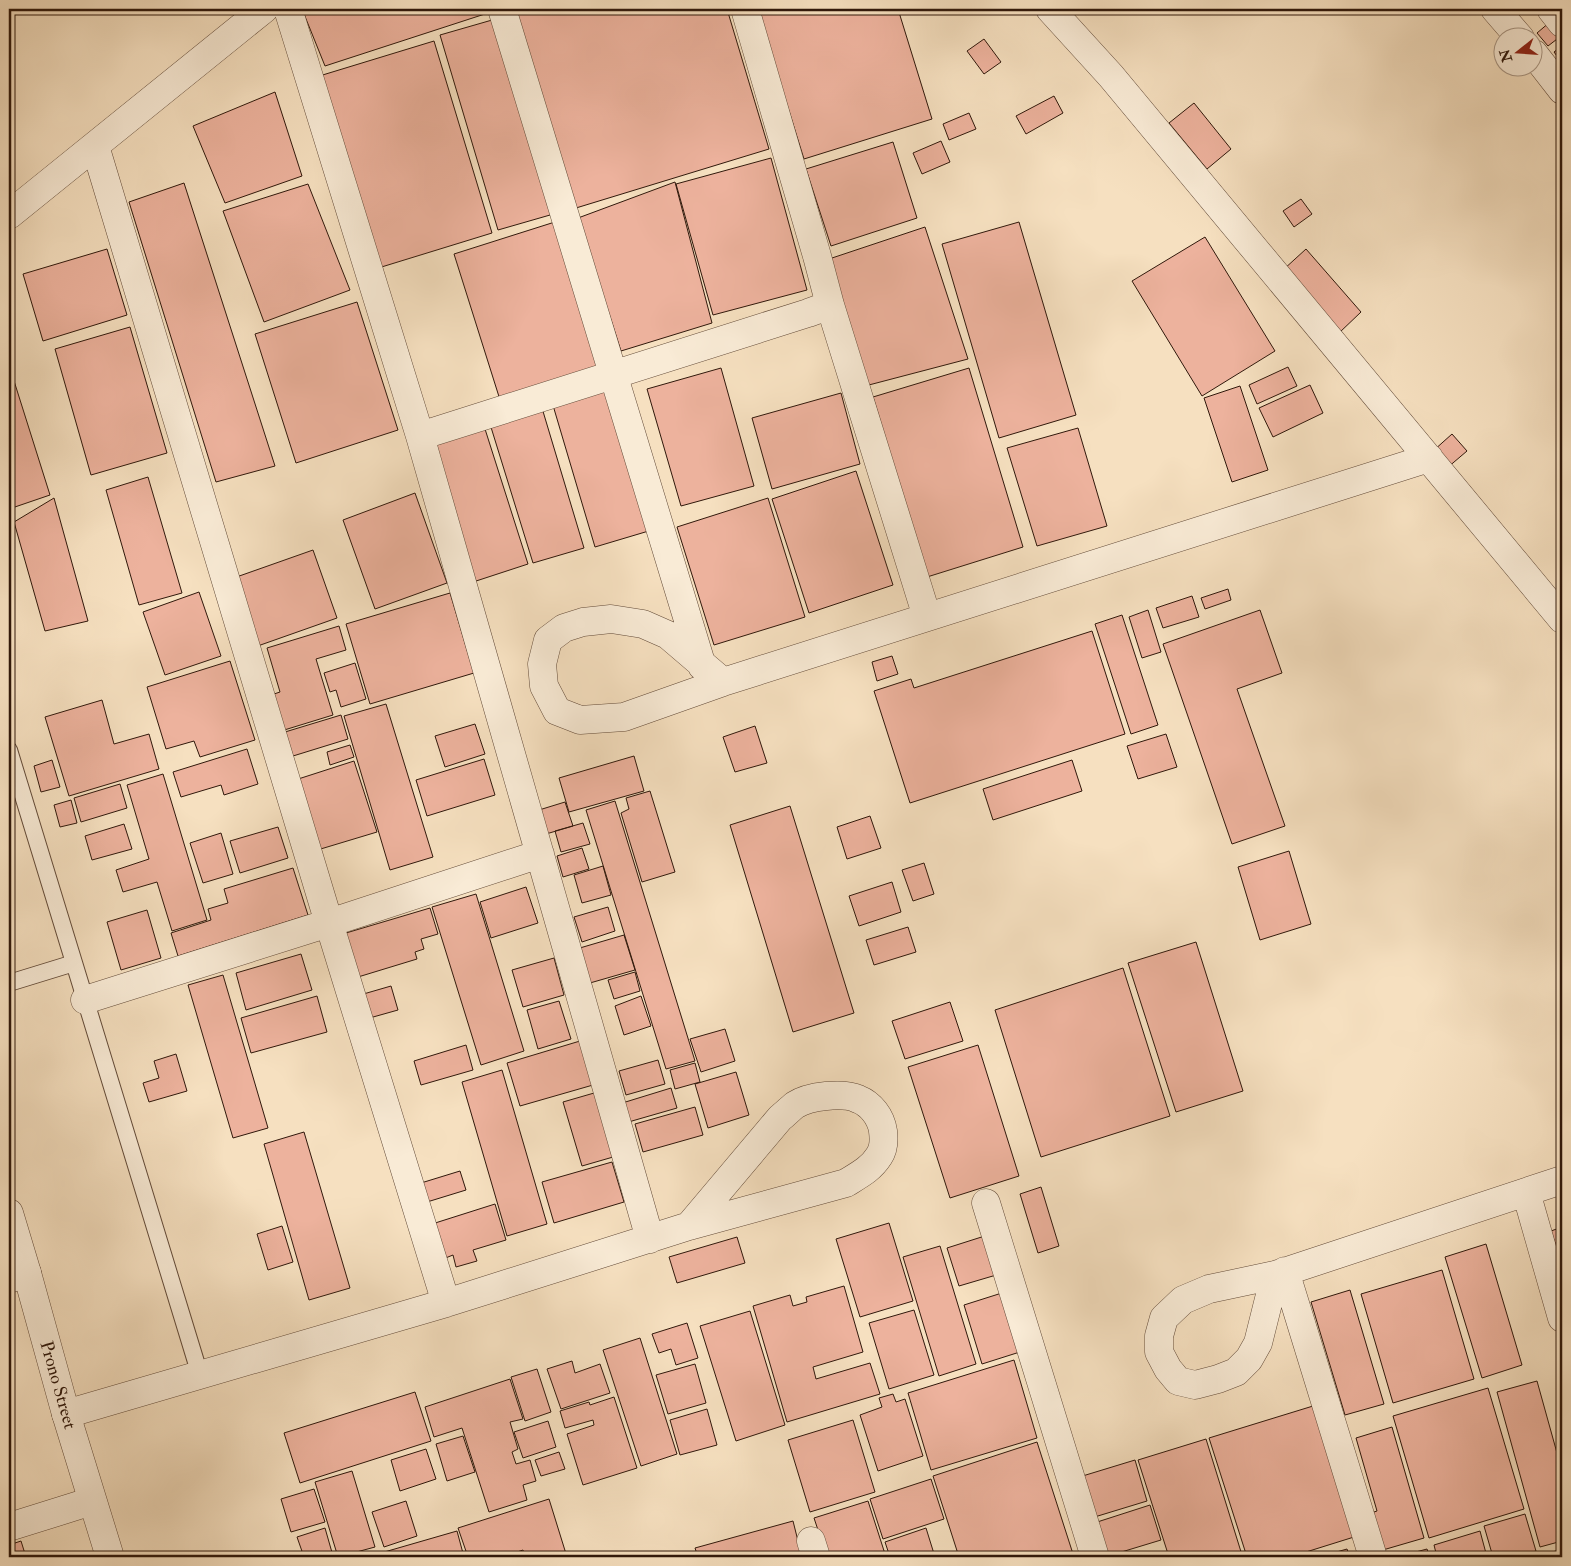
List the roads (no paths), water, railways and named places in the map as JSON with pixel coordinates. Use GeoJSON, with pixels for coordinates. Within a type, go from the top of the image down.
{"type":"FeatureCollection","features":[{"type":"Feature","properties":{"kind":"street"},"geometry":{"type":"LineString","coordinates":[[9,216],[264,9]]}},
{"type":"Feature","properties":{"kind":"street"},"geometry":{"type":"LineString","coordinates":[[288,9],[420,436],[650,1239]]}},
{"type":"Feature","properties":{"kind":"street"},"geometry":{"type":"LineString","coordinates":[[502,9],[614,374],[712,674]]}},
{"type":"Feature","properties":{"kind":"street"},"geometry":{"type":"LineString","coordinates":[[744,9],[830,305],[927,618]]}},
{"type":"Feature","properties":{"kind":"street"},"geometry":{"type":"LineString","coordinates":[[1050,9],[1110,76],[1562,619]]}},
{"type":"Feature","properties":{"kind":"street"},"geometry":{"type":"LineString","coordinates":[[1495,9],[1511,28]]}},
{"type":"Feature","properties":{"kind":"street"},"geometry":{"type":"LineString","coordinates":[[1551,9],[1562,23]]}},
{"type":"Feature","properties":{"kind":"street"},"geometry":{"type":"LineString","coordinates":[[1544,67],[1562,90]]}},
{"type":"Feature","properties":{"kind":"street"},"geometry":{"type":"LineString","coordinates":[[96,146],[329,923],[446,1303]]}},
{"type":"Feature","properties":{"kind":"street"},"geometry":{"type":"LineString","coordinates":[[420,436],[830,305]]}},
{"type":"Feature","properties":{"kind":"street"},"geometry":{"type":"LineString","coordinates":[[712,674],[668,635],[643,624],[611,619],[583,622],[564,628],[548,640],[542,664],[544,686],[557,711],[580,720],[624,717],[712,674],[927,618],[1429,458]]}},
{"type":"Feature","properties":{"kind":"street"},"geometry":{"type":"LineString","coordinates":[[85,1000],[540,854]]}},
{"type":"Feature","properties":{"kind":"street"},"geometry":{"type":"LineString","coordinates":[[66,1414],[446,1303],[689,1226],[846,1183],[867,1171],[880,1155],[884,1140],[882,1122],[874,1110],[858,1098],[832,1095],[796,1104],[780,1118],[689,1226]]}},
{"type":"Feature","properties":{"kind":"street"},"geometry":{"type":"LineString","coordinates":[[1280,1273],[1258,1342],[1249,1360],[1236,1372],[1218,1379],[1195,1385],[1178,1381],[1168,1369],[1159,1352],[1159,1336],[1164,1318],[1183,1300],[1209,1289],[1280,1273],[1562,1180]]}},
{"type":"Feature","properties":{"kind":"street"},"geometry":{"type":"LineString","coordinates":[[1526,1192],[1562,1318]]}},
{"type":"Feature","properties":{"kind":"street"},"geometry":{"type":"LineString","coordinates":[[986,1204],[1095,1557]]}},
{"type":"Feature","properties":{"kind":"street","name":"Prono Street"},"geometry":{"type":"LineString","coordinates":[[9,1212],[18,1276],[66,1414],[110,1557]]}},
{"type":"Feature","properties":{"kind":"street"},"geometry":{"type":"LineString","coordinates":[[1280,1273],[1373,1557]]}},
{"type":"Feature","properties":{"kind":"street"},"geometry":{"type":"LineString","coordinates":[[9,1527],[92,1501]]}},
{"type":"Feature","properties":{"kind":"lane"},"geometry":{"type":"LineString","coordinates":[[9,750],[200,1375]]}},
{"type":"Feature","properties":{"kind":"lane"},"geometry":{"type":"LineString","coordinates":[[9,983],[74,963]]}}]}
